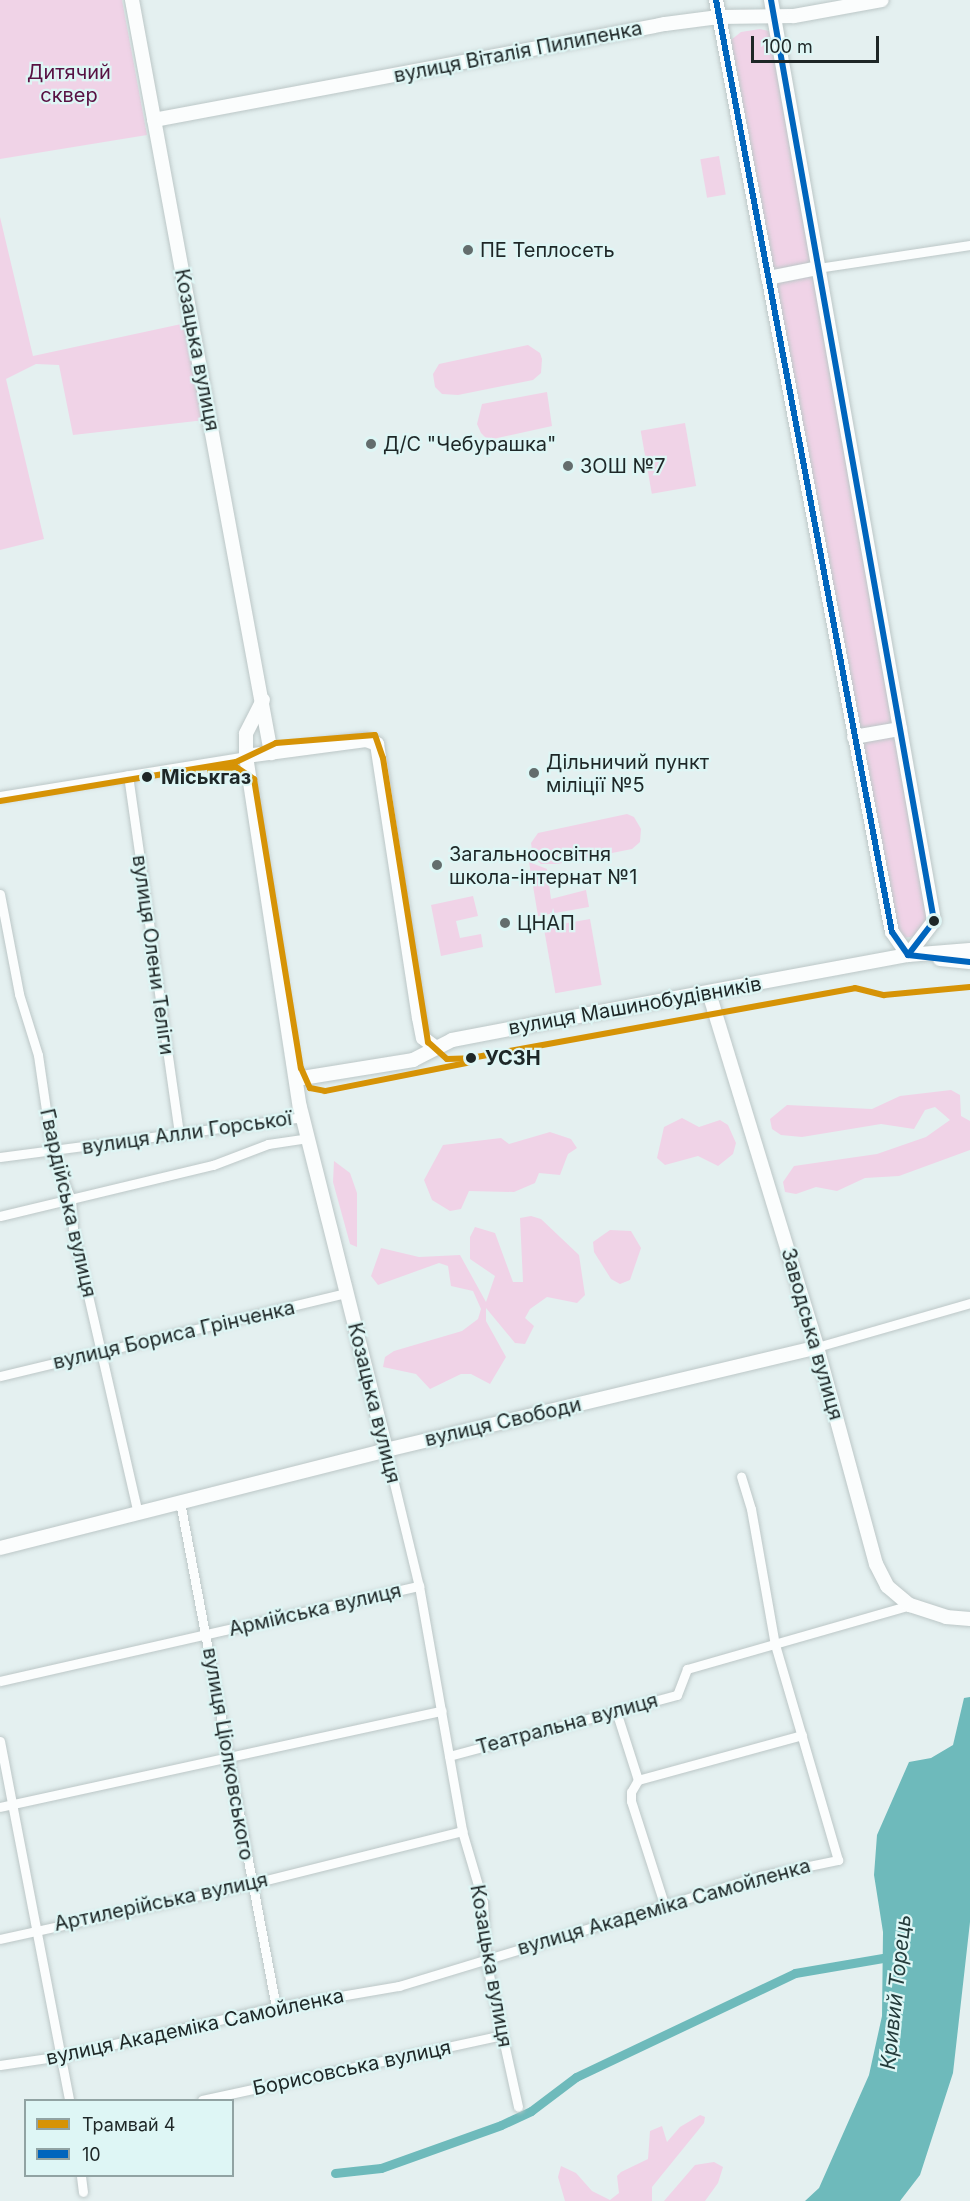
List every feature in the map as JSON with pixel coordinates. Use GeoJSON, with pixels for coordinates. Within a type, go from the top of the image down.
{"type":"FeatureCollection","features":[{"type":"Feature","properties":{"kind":"street","name":"Козацька вулиця"},"geometry":{"type":"LineString","coordinates":[[132,0],[272,753]]}},
{"type":"Feature","properties":{"kind":"street"},"geometry":{"type":"LineString","coordinates":[[716,0],[892,932],[908,955],[934,921],[772,7]]}},
{"type":"Feature","properties":{"kind":"street","name":"вулиця Віталія Пилипенка"},"geometry":{"type":"LineString","coordinates":[[154,120],[772,7],[794,16],[882,0]]}},
{"type":"Feature","properties":{"kind":"street"},"geometry":{"type":"LineString","coordinates":[[768,278],[818,268],[970,245]]}},
{"type":"Feature","properties":{"kind":"street","name":"Козацька вулиця"},"geometry":{"type":"LineString","coordinates":[[263,700],[246,734],[246,756],[296,1079],[308,1138],[419,1586],[462,1831],[483,1902],[486,1961],[518,2107]]}},
{"type":"Feature","properties":{"kind":"street"},"geometry":{"type":"LineString","coordinates":[[854,737],[900,729]]}},
{"type":"Feature","properties":{"kind":"street"},"geometry":{"type":"LineString","coordinates":[[0,796],[246,756],[366,740],[377,744],[421,1028],[423,1038],[435,1047]]}},
{"type":"Feature","properties":{"kind":"street","name":"вулиця Олени Теліги"},"geometry":{"type":"LineString","coordinates":[[128,776],[179,1134]]}},
{"type":"Feature","properties":{"kind":"street","name":"Гвардійська вулиця"},"geometry":{"type":"LineString","coordinates":[[0,894],[19,994],[38,1055],[52,1151],[71,1200],[73,1230],[138,1513]]}},
{"type":"Feature","properties":{"kind":"street","name":"вулиця Машинобудівників"},"geometry":{"type":"LineString","coordinates":[[296,1079],[413,1060],[435,1047],[463,1038],[908,955],[970,950]]}},
{"type":"Feature","properties":{"kind":"street","name":"вулиця Машинобудівників"},"geometry":{"type":"LineString","coordinates":[[908,955],[970,962]]}},
{"type":"Feature","properties":{"kind":"street","name":"Заводська вулиця"},"geometry":{"type":"LineString","coordinates":[[709,993],[817,1347],[876,1564],[887,1586],[910,1605],[946,1617],[970,1619]]}},
{"type":"Feature","properties":{"kind":"street","name":"вулиця Алли Горської"},"geometry":{"type":"LineString","coordinates":[[0,1157],[303,1117]]}},
{"type":"Feature","properties":{"kind":"street","name":"вулиця Алли Горської"},"geometry":{"type":"LineString","coordinates":[[0,1216],[213,1165],[268,1144],[308,1138]]}},
{"type":"Feature","properties":{"kind":"street","name":"вулиця Бориса Грінченка"},"geometry":{"type":"LineString","coordinates":[[0,1377],[347,1293]]}},
{"type":"Feature","properties":{"kind":"street","name":"вулиця Свободи"},"geometry":{"type":"LineString","coordinates":[[0,1548],[386,1450],[817,1347],[970,1303]]}},
{"type":"Feature","properties":{"kind":"street","name":"вулиця Академіка Самойленка"},"geometry":{"type":"LineString","coordinates":[[0,2065],[62,2056],[276,2007],[399,1986],[486,1961],[510,1949],[760,1876],[838,1860],[774,1645],[751,1509],[741,1476]]}},
{"type":"Feature","properties":{"kind":"street","name":"вулиця Ціолковського"},"geometry":{"type":"LineString","coordinates":[[180,1502],[230,1755],[250,1884],[276,2007]]}},
{"type":"Feature","properties":{"kind":"street","name":"Армійська вулиця"},"geometry":{"type":"LineString","coordinates":[[0,1681],[419,1586]]}},
{"type":"Feature","properties":{"kind":"street","name":"Театральна вулиця"},"geometry":{"type":"LineString","coordinates":[[449,1755],[677,1695],[687,1669],[910,1605]]}},
{"type":"Feature","properties":{"kind":"street"},"geometry":{"type":"LineString","coordinates":[[0,1807],[230,1755],[442,1712]]}},
{"type":"Feature","properties":{"kind":"street"},"geometry":{"type":"LineString","coordinates":[[616,1712],[638,1779],[631,1792],[631,1801],[664,1904]]}},
{"type":"Feature","properties":{"kind":"street"},"geometry":{"type":"LineString","coordinates":[[638,1779],[802,1735]]}},
{"type":"Feature","properties":{"kind":"street"},"geometry":{"type":"LineString","coordinates":[[0,1741],[38,1929],[69,2099]]}},
{"type":"Feature","properties":{"kind":"street","name":"Артилерійська вулиця"},"geometry":{"type":"LineString","coordinates":[[0,1939],[250,1884],[462,1831]]}},
{"type":"Feature","properties":{"kind":"street","name":"Борисовська вулиця"},"geometry":{"type":"LineString","coordinates":[[207,2099],[502,2035]]}},
{"type":"Feature","properties":{"kind":"street"},"geometry":{"type":"LineString","coordinates":[[81,2177],[83,2192]]}},
{"type":"Feature","properties":{"kind":"green space","name":"Дитячий сквер"},"geometry":{"type":"Polygon","coordinates":[[[0,0],[122,0],[147,135],[0,159],[0,0]]]}},
{"type":"Feature","properties":{"kind":"green space"},"geometry":{"type":"Polygon","coordinates":[[[760,29],[769,31],[932,933],[899,939],[731,40],[741,32],[760,29]]]}},
{"type":"Feature","properties":{"kind":"green space"},"geometry":{"type":"Polygon","coordinates":[[[719,156],[726,194],[707,198],[700,159],[719,156]]]}},
{"type":"Feature","properties":{"kind":"green space"},"geometry":{"type":"Polygon","coordinates":[[[0,217],[33,356],[186,323],[205,420],[73,435],[59,365],[36,364],[6,379],[44,539],[0,550],[0,217]]]}},
{"type":"Feature","properties":{"kind":"green space"},"geometry":{"type":"Polygon","coordinates":[[[528,345],[540,353],[542,359],[541,373],[533,380],[458,395],[442,394],[435,387],[433,374],[439,364],[528,345]]]}},
{"type":"Feature","properties":{"kind":"green space"},"geometry":{"type":"Polygon","coordinates":[[[547,392],[552,426],[488,440],[481,433],[477,424],[482,404],[547,392]]]}},
{"type":"Feature","properties":{"kind":"green space"},"geometry":{"type":"Polygon","coordinates":[[[685,423],[696,486],[652,494],[641,431],[685,423]]]}},
{"type":"Feature","properties":{"kind":"green space"},"geometry":{"type":"Polygon","coordinates":[[[627,814],[634,817],[641,829],[640,842],[632,849],[557,864],[541,864],[533,857],[531,843],[538,833],[627,814]]]}},
{"type":"Feature","properties":{"kind":"green space"},"geometry":{"type":"Polygon","coordinates":[[[529,862],[547,869],[551,899],[586,890],[589,907],[538,916],[529,862]]]}},
{"type":"Feature","properties":{"kind":"green space"},"geometry":{"type":"Polygon","coordinates":[[[473,896],[478,916],[456,921],[460,938],[481,934],[483,947],[441,956],[431,905],[473,896]]]}},
{"type":"Feature","properties":{"kind":"green space"},"geometry":{"type":"Polygon","coordinates":[[[590,919],[602,985],[555,993],[544,927],[590,919]]]}},
{"type":"Feature","properties":{"kind":"green space"},"geometry":{"type":"Polygon","coordinates":[[[951,1090],[960,1095],[961,1116],[970,1121],[970,1150],[899,1176],[865,1178],[837,1191],[816,1187],[796,1194],[785,1192],[783,1182],[794,1166],[877,1154],[926,1137],[950,1120],[935,1107],[925,1110],[914,1129],[881,1124],[802,1137],[781,1135],[772,1129],[770,1119],[787,1105],[872,1109],[900,1096],[951,1090]]]}},
{"type":"Feature","properties":{"kind":"green space"},"geometry":{"type":"Polygon","coordinates":[[[682,1118],[699,1127],[720,1120],[728,1125],[736,1143],[733,1154],[718,1166],[698,1156],[665,1165],[657,1158],[664,1127],[682,1118]]]}},
{"type":"Feature","properties":{"kind":"green space"},"geometry":{"type":"Polygon","coordinates":[[[550,1132],[571,1139],[577,1148],[568,1154],[560,1175],[539,1173],[535,1183],[514,1192],[469,1191],[461,1209],[450,1211],[432,1200],[424,1180],[443,1145],[501,1138],[509,1144],[550,1132]]]}},
{"type":"Feature","properties":{"kind":"green space"},"geometry":{"type":"Polygon","coordinates":[[[334,1161],[350,1173],[357,1193],[357,1247],[350,1244],[333,1182],[334,1161]]]}},
{"type":"Feature","properties":{"kind":"green space"},"geometry":{"type":"Polygon","coordinates":[[[531,1216],[541,1219],[579,1255],[585,1295],[577,1303],[547,1297],[530,1309],[525,1318],[534,1326],[525,1344],[515,1343],[486,1308],[486,1321],[506,1357],[490,1384],[471,1374],[461,1374],[430,1389],[416,1374],[383,1367],[385,1357],[394,1351],[462,1331],[478,1319],[481,1309],[473,1291],[451,1286],[448,1266],[439,1263],[378,1285],[371,1276],[381,1248],[419,1257],[460,1255],[486,1302],[495,1276],[470,1259],[470,1237],[475,1227],[495,1233],[513,1282],[523,1282],[520,1218],[531,1216]]]}},
{"type":"Feature","properties":{"kind":"green space"},"geometry":{"type":"Polygon","coordinates":[[[610,1230],[631,1231],[641,1248],[630,1280],[620,1284],[611,1279],[594,1252],[593,1242],[610,1230]]]}},
{"type":"Feature","properties":{"kind":"green space"},"geometry":{"type":"Polygon","coordinates":[[[700,2115],[705,2117],[704,2123],[652,2187],[652,2201],[565,2201],[558,2177],[561,2166],[576,2173],[592,2191],[610,2200],[619,2193],[617,2176],[648,2159],[650,2131],[662,2126],[667,2142],[680,2127],[700,2115]]]}},
{"type":"Feature","properties":{"kind":"green space"},"geometry":{"type":"Polygon","coordinates":[[[714,2162],[723,2167],[718,2183],[705,2201],[664,2201],[695,2165],[714,2162]]]}},
{"type":"Feature","properties":{"kind":"water","name":"Кривий Торець"},"geometry":{"type":"Polygon","coordinates":[[[970,1697],[970,1922],[953,2073],[920,2175],[900,2201],[805,2201],[819,2188],[869,2075],[882,2016],[883,1932],[874,1875],[877,1835],[909,1762],[931,1758],[953,1745],[964,1698],[970,1697]]]}},
{"type":"Feature","properties":{"kind":"waterway","name":"Кривий Торець"},"geometry":{"type":"LineString","coordinates":[[335,2173],[381,2168],[501,2125],[531,2111],[576,2077],[795,1973],[883,1958]]}},
{"type":"Feature","properties":{"kind":"tram line","name":"4"},"geometry":{"type":"LineString","coordinates":[[0,801],[236,762],[276,743],[375,735],[383,758],[428,1042],[447,1059],[471,1058],[855,988],[884,995],[970,987]]}},
{"type":"Feature","properties":{"kind":"tram line","name":"4"},"geometry":{"type":"LineString","coordinates":[[210,771],[236,767],[254,779],[301,1068],[310,1088],[325,1091],[471,1062]]}},
{"type":"Feature","properties":{"kind":"transit line","name":"10"},"geometry":{"type":"LineString","coordinates":[[716,0],[892,932],[908,955]]}},
{"type":"Feature","properties":{"kind":"transit line","name":"10"},"geometry":{"type":"LineString","coordinates":[[771,0],[934,921],[908,955]]}},
{"type":"Feature","properties":{"kind":"transit line","name":"10"},"geometry":{"type":"LineString","coordinates":[[908,955],[970,962]]}},
{"type":"Feature","properties":{"kind":"place","name":"ПЕ Теплосеть"},"geometry":{"type":"Point","coordinates":[468,250]}},
{"type":"Feature","properties":{"kind":"place","name":"Д/С \"Чебурашка\""},"geometry":{"type":"Point","coordinates":[371,444]}},
{"type":"Feature","properties":{"kind":"place","name":"ЗОШ №7"},"geometry":{"type":"Point","coordinates":[568,466]}},
{"type":"Feature","properties":{"kind":"place","name":"Дільничий пункт міліції №5"},"geometry":{"type":"Point","coordinates":[534,773]}},
{"type":"Feature","properties":{"kind":"place","name":"Міськгаз"},"geometry":{"type":"Point","coordinates":[147,777]}},
{"type":"Feature","properties":{"kind":"place","name":"Загальноосвітня школа-інтернат №1"},"geometry":{"type":"Point","coordinates":[437,865]}},
{"type":"Feature","properties":{"kind":"place","name":"ЦНАП"},"geometry":{"type":"Point","coordinates":[505,923]}},
{"type":"Feature","properties":{"kind":"place","name":"УСЗН"},"geometry":{"type":"Point","coordinates":[471,1058]}}]}
